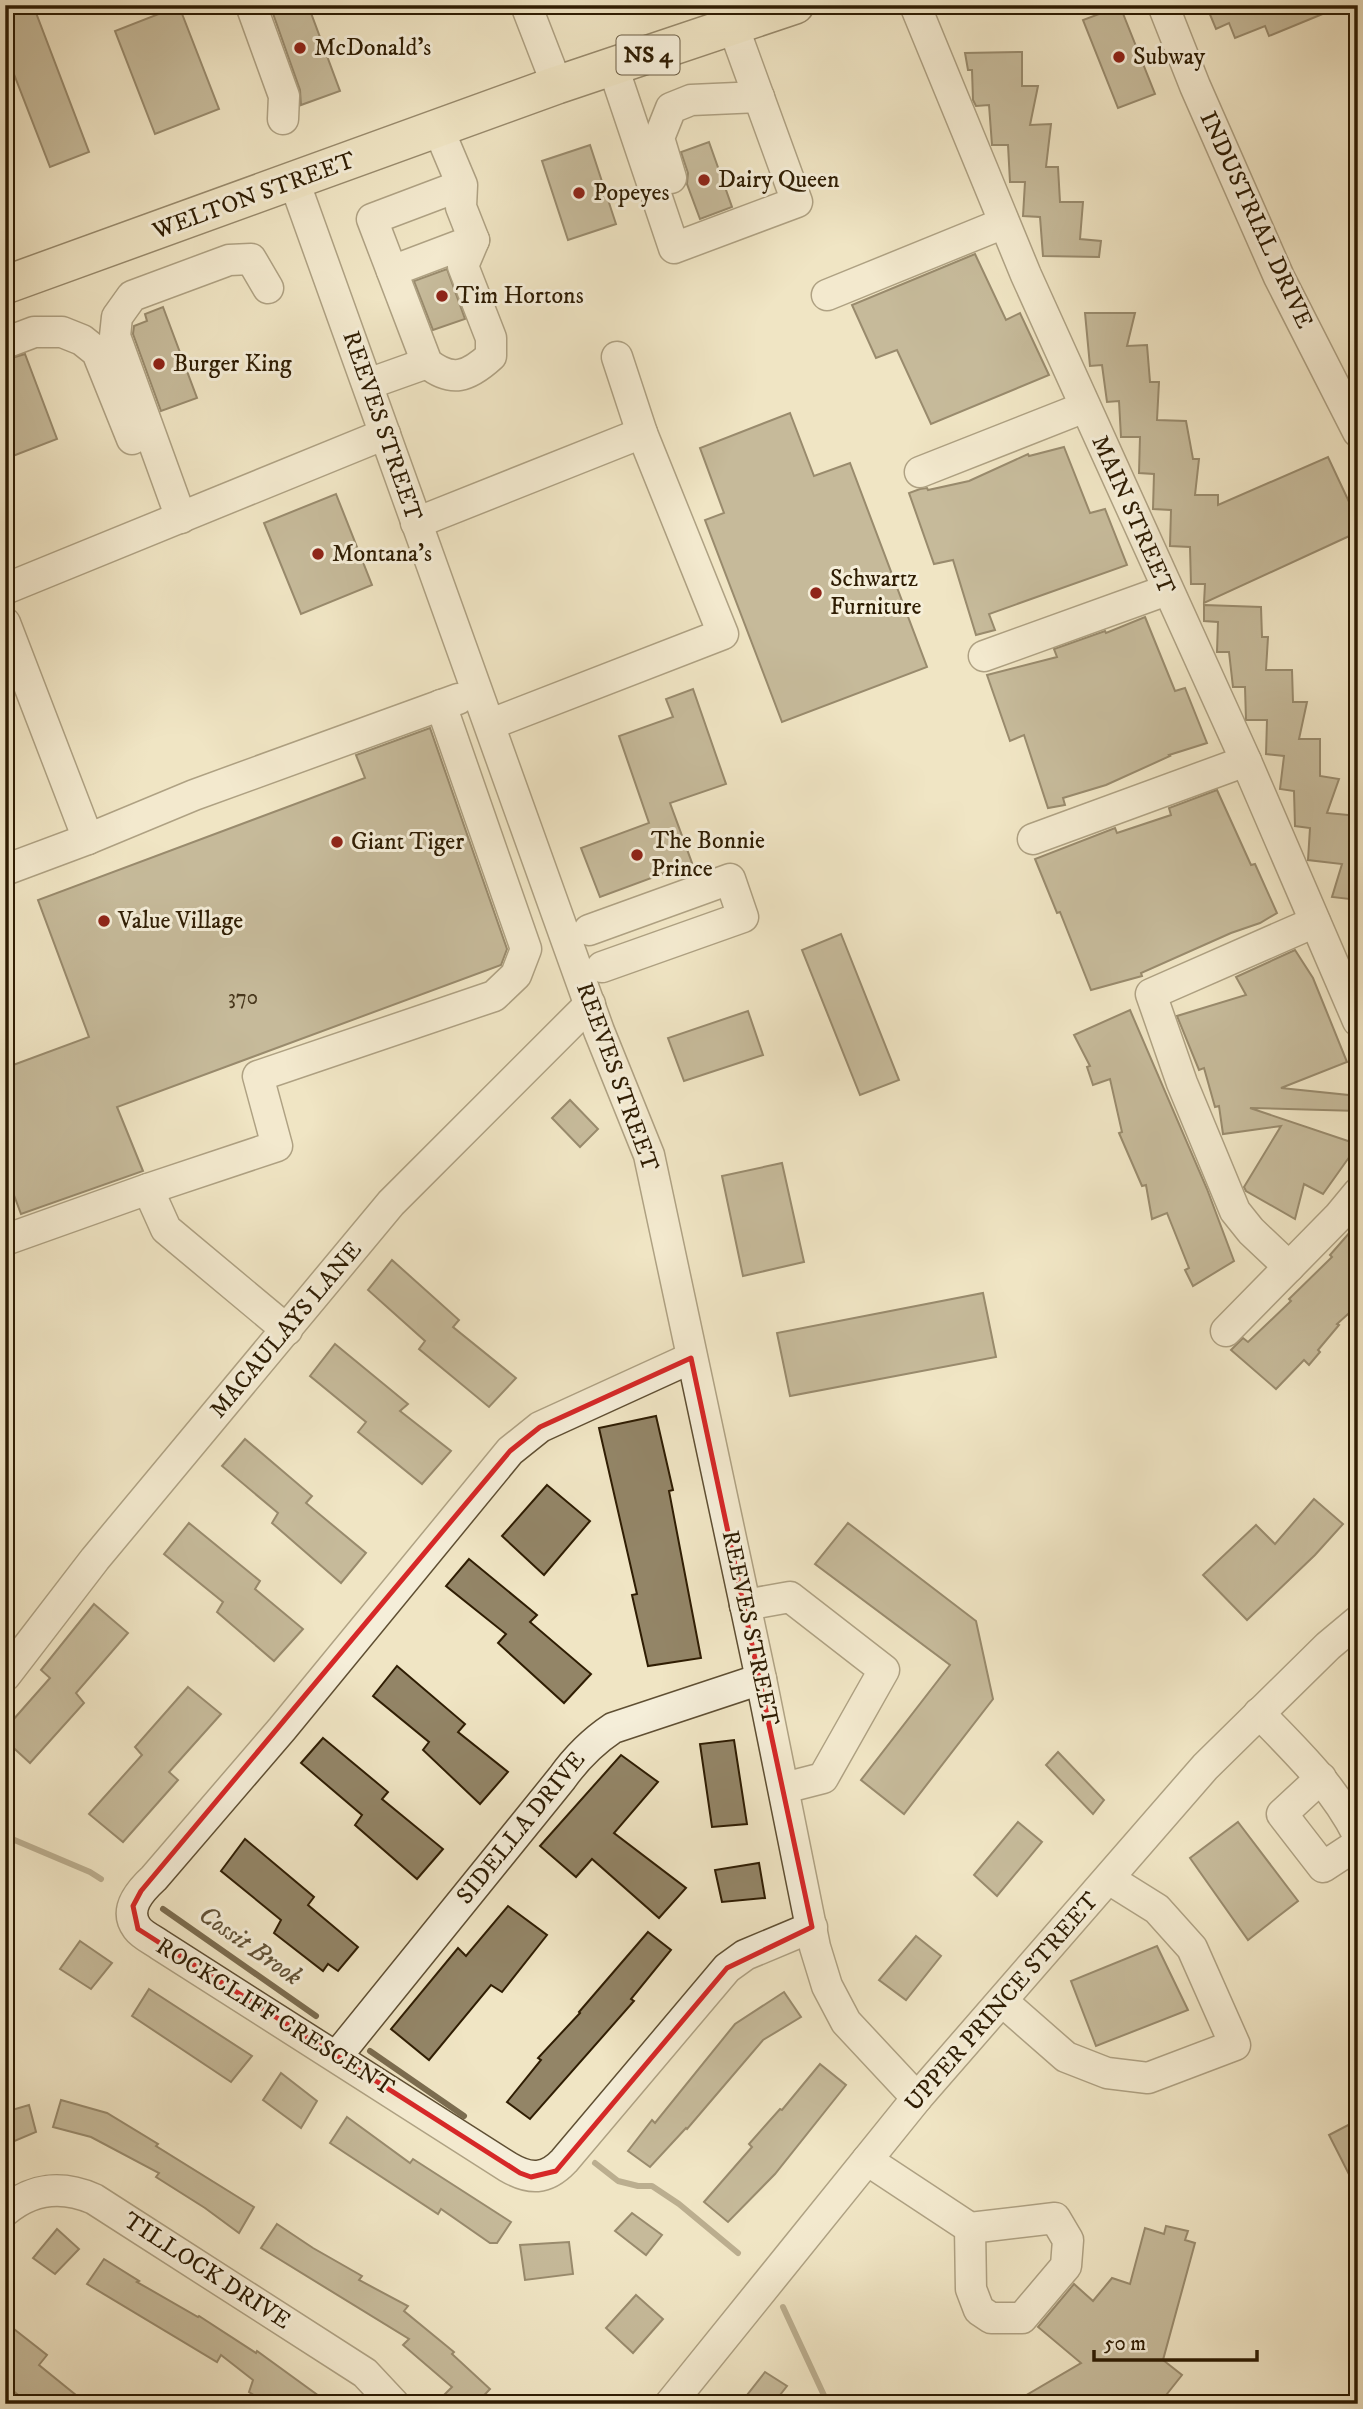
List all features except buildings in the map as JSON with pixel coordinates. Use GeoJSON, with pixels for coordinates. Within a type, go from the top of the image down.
{"type":"FeatureCollection","features":[{"type":"Feature","properties":{"kind":"main road","name":"NS 4"},"geometry":{"type":"LineString","coordinates":[[557,85],[795,5]]}},
{"type":"Feature","properties":{"kind":"main road","name":"WELTON STREET"},"geometry":{"type":"LineString","coordinates":[[5,285],[557,85]]}},
{"type":"Feature","properties":{"kind":"street"},"geometry":{"type":"LineString","coordinates":[[251,5],[284,96],[283,119]]}},
{"type":"Feature","properties":{"kind":"street"},"geometry":{"type":"LineString","coordinates":[[526,5],[557,85]]}},
{"type":"Feature","properties":{"kind":"street","name":"MAIN STREET"},"geometry":{"type":"LineString","coordinates":[[915,5],[1004,223],[1246,761],[1358,1021]]}},
{"type":"Feature","properties":{"kind":"street","name":"INDUSTRIAL DRIVE"},"geometry":{"type":"LineString","coordinates":[[1163,5],[1195,86],[1279,277],[1358,432]]}},
{"type":"Feature","properties":{"kind":"street"},"geometry":{"type":"LineString","coordinates":[[683,244],[797,202],[733,26]]}},
{"type":"Feature","properties":{"kind":"street"},"geometry":{"type":"LineString","coordinates":[[613,67],[683,244]]}},
{"type":"Feature","properties":{"kind":"street"},"geometry":{"type":"LineString","coordinates":[[683,244],[659,138],[671,108],[691,100],[759,97]]}},
{"type":"Feature","properties":{"kind":"street"},"geometry":{"type":"LineString","coordinates":[[438,128],[462,185],[461,207],[469,253],[491,338],[491,356],[477,369],[460,376],[439,373],[427,363],[372,219],[462,185]]}},
{"type":"Feature","properties":{"kind":"street","name":"REEVES STREET"},"geometry":{"type":"LineString","coordinates":[[294,181],[590,1004],[649,1155],[784,1788],[815,1947],[827,1986],[846,2022],[917,2098]]}},
{"type":"Feature","properties":{"kind":"street"},"geometry":{"type":"LineString","coordinates":[[827,295],[1004,223]]}},
{"type":"Feature","properties":{"kind":"street"},"geometry":{"type":"LineString","coordinates":[[392,271],[469,253]]}},
{"type":"Feature","properties":{"kind":"street"},"geometry":{"type":"LineString","coordinates":[[173,521],[116,336],[117,317],[132,296],[229,260],[251,259],[268,288]]}},
{"type":"Feature","properties":{"kind":"street"},"geometry":{"type":"LineString","coordinates":[[5,343],[34,332],[62,332],[82,340],[97,352],[173,521]]}},
{"type":"Feature","properties":{"kind":"street"},"geometry":{"type":"LineString","coordinates":[[491,724],[723,634],[642,433],[617,357]]}},
{"type":"Feature","properties":{"kind":"street"},"geometry":{"type":"LineString","coordinates":[[368,384],[427,363]]}},
{"type":"Feature","properties":{"kind":"street"},"geometry":{"type":"LineString","coordinates":[[920,472],[1085,407]]}},
{"type":"Feature","properties":{"kind":"street"},"geometry":{"type":"LineString","coordinates":[[416,523],[642,433]]}},
{"type":"Feature","properties":{"kind":"street"},"geometry":{"type":"LineString","coordinates":[[5,589],[385,435]]}},
{"type":"Feature","properties":{"kind":"street"},"geometry":{"type":"LineString","coordinates":[[984,656],[1167,590]]}},
{"type":"Feature","properties":{"kind":"street"},"geometry":{"type":"LineString","coordinates":[[5,624],[88,839]]}},
{"type":"Feature","properties":{"kind":"street"},"geometry":{"type":"LineString","coordinates":[[5,870],[194,795],[479,693]]}},
{"type":"Feature","properties":{"kind":"street"},"geometry":{"type":"LineString","coordinates":[[5,1240],[276,1146],[258,1076],[494,996],[516,975],[526,949],[441,705]]}},
{"type":"Feature","properties":{"kind":"street"},"geometry":{"type":"LineString","coordinates":[[1033,839],[1246,761]]}},
{"type":"Feature","properties":{"kind":"street"},"geometry":{"type":"LineString","coordinates":[[589,930],[730,879],[743,916],[602,967]]}},
{"type":"Feature","properties":{"kind":"street"},"geometry":{"type":"LineString","coordinates":[[1289,1267],[1251,1231],[1235,1211],[1182,1083],[1151,994],[1315,922]]}},
{"type":"Feature","properties":{"kind":"street","name":"MACAULAYS LANE"},"geometry":{"type":"LineString","coordinates":[[5,1676],[95,1559],[391,1203],[590,1004]]}},
{"type":"Feature","properties":{"kind":"street"},"geometry":{"type":"LineString","coordinates":[[148,1189],[166,1229],[287,1330]]}},
{"type":"Feature","properties":{"kind":"street"},"geometry":{"type":"LineString","coordinates":[[1226,1331],[1339,1216],[1358,1193]]}},
{"type":"Feature","properties":{"kind":"street","name":"ROCKCLIFF CRESCENT"},"geometry":{"type":"LineString","coordinates":[[691,1358],[540,1427],[510,1451],[282,1729],[136,1896],[133,1918],[138,1928],[160,1945],[520,2173],[531,2177],[545,2176],[555,2171],[727,1968],[745,1955],[812,1927]]}},
{"type":"Feature","properties":{"kind":"street"},"geometry":{"type":"LineString","coordinates":[[745,1605],[790,1598],[884,1670],[823,1778],[784,1788]]}},
{"type":"Feature","properties":{"kind":"street","name":"UPPER PRINCE STREET"},"geometry":{"type":"LineString","coordinates":[[670,2404],[917,2098],[1205,1767],[1328,1646],[1358,1621]]}},
{"type":"Feature","properties":{"kind":"street","name":"SIDELLA DRIVE"},"geometry":{"type":"LineString","coordinates":[[337,2056],[576,1758],[593,1741],[622,1724],[761,1679]]}},
{"type":"Feature","properties":{"kind":"street"},"geometry":{"type":"LineString","coordinates":[[1259,1713],[1321,1778],[1347,1814],[1358,1835]]}},
{"type":"Feature","properties":{"kind":"street"},"geometry":{"type":"LineString","coordinates":[[1321,1778],[1282,1814],[1323,1867],[1358,1844]]}},
{"type":"Feature","properties":{"kind":"street"},"geometry":{"type":"LineString","coordinates":[[1002,2001],[1066,2057],[1107,2073],[1148,2078],[1235,2045],[1192,1948],[1157,1909],[1109,1879]]}},
{"type":"Feature","properties":{"kind":"street"},"geometry":{"type":"LineString","coordinates":[[867,2160],[970,2228]]}},
{"type":"Feature","properties":{"kind":"street","name":"TILLOCK DRIVE"},"geometry":{"type":"LineString","coordinates":[[5,2211],[24,2197],[51,2190],[79,2193],[94,2199],[365,2373],[394,2404]]}},
{"type":"Feature","properties":{"kind":"highlighted area"},"geometry":{"type":"Polygon","coordinates":[[[691,1358],[812,1927],[727,1968],[556,2171],[531,2177],[520,2173],[138,1929],[133,1906],[141,1891],[510,1451],[540,1427],[691,1358]]]}},
{"type":"Feature","properties":{"kind":"waterway","name":"Cossit Brook"},"geometry":{"type":"LineString","coordinates":[[5,1836],[101,1879]]}},
{"type":"Feature","properties":{"kind":"waterway","name":"Cossit Brook"},"geometry":{"type":"LineString","coordinates":[[163,1909],[316,2016]]}},
{"type":"Feature","properties":{"kind":"waterway","name":"Cossit Brook"},"geometry":{"type":"LineString","coordinates":[[370,2051],[464,2116]]}},
{"type":"Feature","properties":{"kind":"waterway","name":"Cossit Brook"},"geometry":{"type":"LineString","coordinates":[[595,2163],[618,2181],[652,2186],[679,2204],[738,2253]]}},
{"type":"Feature","properties":{"kind":"waterway","name":"Cossit Brook"},"geometry":{"type":"LineString","coordinates":[[783,2307],[828,2404]]}},
{"type":"Feature","properties":{"kind":"place","name":"McDonald's"},"geometry":{"type":"Point","coordinates":[300,48]}},
{"type":"Feature","properties":{"kind":"place","name":"Subway"},"geometry":{"type":"Point","coordinates":[1119,57]}},
{"type":"Feature","properties":{"kind":"place","name":"Dairy Queen"},"geometry":{"type":"Point","coordinates":[704,180]}},
{"type":"Feature","properties":{"kind":"place","name":"Popeyes"},"geometry":{"type":"Point","coordinates":[579,193]}},
{"type":"Feature","properties":{"kind":"place","name":"Tim Hortons"},"geometry":{"type":"Point","coordinates":[442,296]}},
{"type":"Feature","properties":{"kind":"place","name":"Burger King"},"geometry":{"type":"Point","coordinates":[159,364]}},
{"type":"Feature","properties":{"kind":"place","name":"Montana's"},"geometry":{"type":"Point","coordinates":[318,554]}},
{"type":"Feature","properties":{"kind":"place","name":"Schwartz Furniture"},"geometry":{"type":"Point","coordinates":[816,593]}},
{"type":"Feature","properties":{"kind":"place","name":"Giant Tiger"},"geometry":{"type":"Point","coordinates":[337,842]}},
{"type":"Feature","properties":{"kind":"place","name":"The Bonnie Prince"},"geometry":{"type":"Point","coordinates":[637,855]}},
{"type":"Feature","properties":{"kind":"place","name":"Value Village"},"geometry":{"type":"Point","coordinates":[104,921]}}]}
